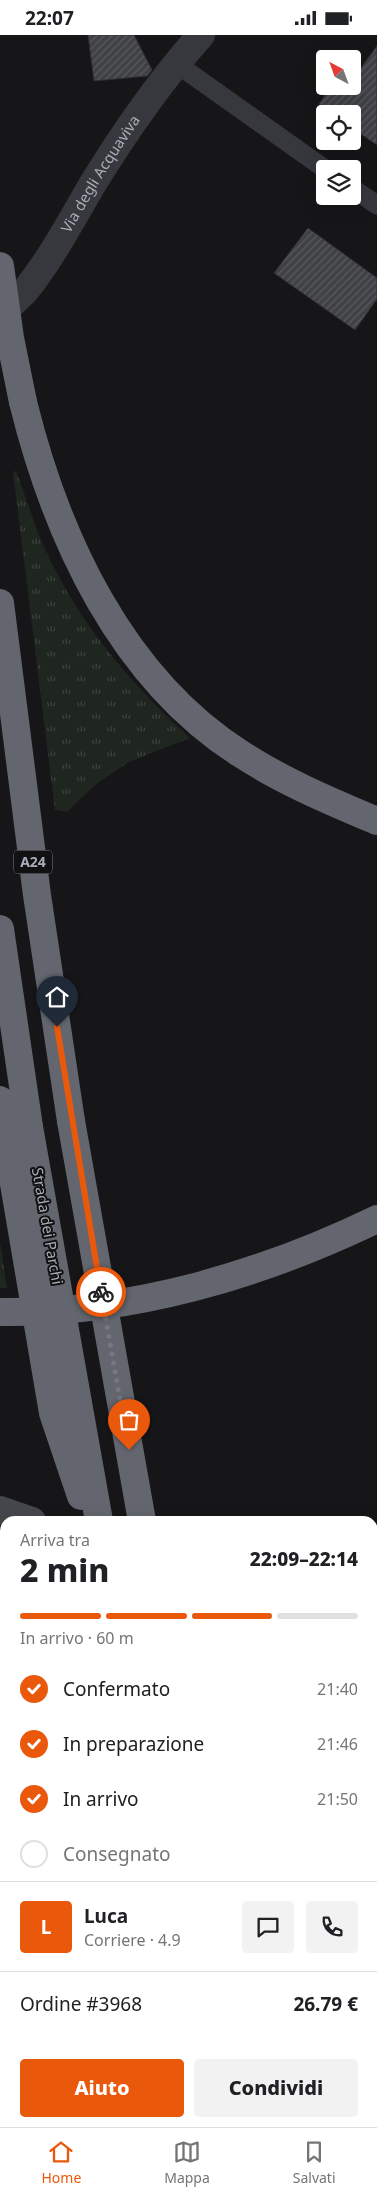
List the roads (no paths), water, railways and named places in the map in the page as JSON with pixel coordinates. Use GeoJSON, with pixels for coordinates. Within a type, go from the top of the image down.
{"type":"FeatureCollection","features":[{"type":"Feature","properties":{"kind":"highway"},"geometry":{"type":"LineString","coordinates":[[0,266],[10,338],[23,402],[39,461],[79,563],[112,621],[154,676],[197,721],[240,754],[299,787],[377,821]]}},
{"type":"Feature","properties":{"kind":"highway","name":"A24"},"geometry":{"type":"LineString","coordinates":[[0,603],[37,895],[71,1121],[141,1516]]}},
{"type":"Feature","properties":{"kind":"highway","name":"Strada dei Parchi"},"geometry":{"type":"LineString","coordinates":[[0,929],[17,1129],[99,1516]]}},
{"type":"Feature","properties":{"kind":"highway"},"geometry":{"type":"LineString","coordinates":[[0,1100],[17,1129],[53,1413],[87,1516]]}},
{"type":"Feature","properties":{"kind":"highway"},"geometry":{"type":"LineString","coordinates":[[0,1311],[80,1308],[147,1299],[212,1282],[279,1261],[345,1235],[377,1219]]}},
{"type":"Feature","properties":{"kind":"street","name":"Via degli Acquaviva"},"geometry":{"type":"LineString","coordinates":[[0,315],[24,291],[49,257],[93,184],[177,64],[201,35]]}},
{"type":"Feature","properties":{"kind":"street"},"geometry":{"type":"LineString","coordinates":[[0,1510],[17,1516]]}},
{"type":"Feature","properties":{"kind":"lane"},"geometry":{"type":"LineString","coordinates":[[177,64],[316,163]]}},
{"type":"Feature","properties":{"kind":"lane"},"geometry":{"type":"LineString","coordinates":[[361,194],[377,205]]}}]}
